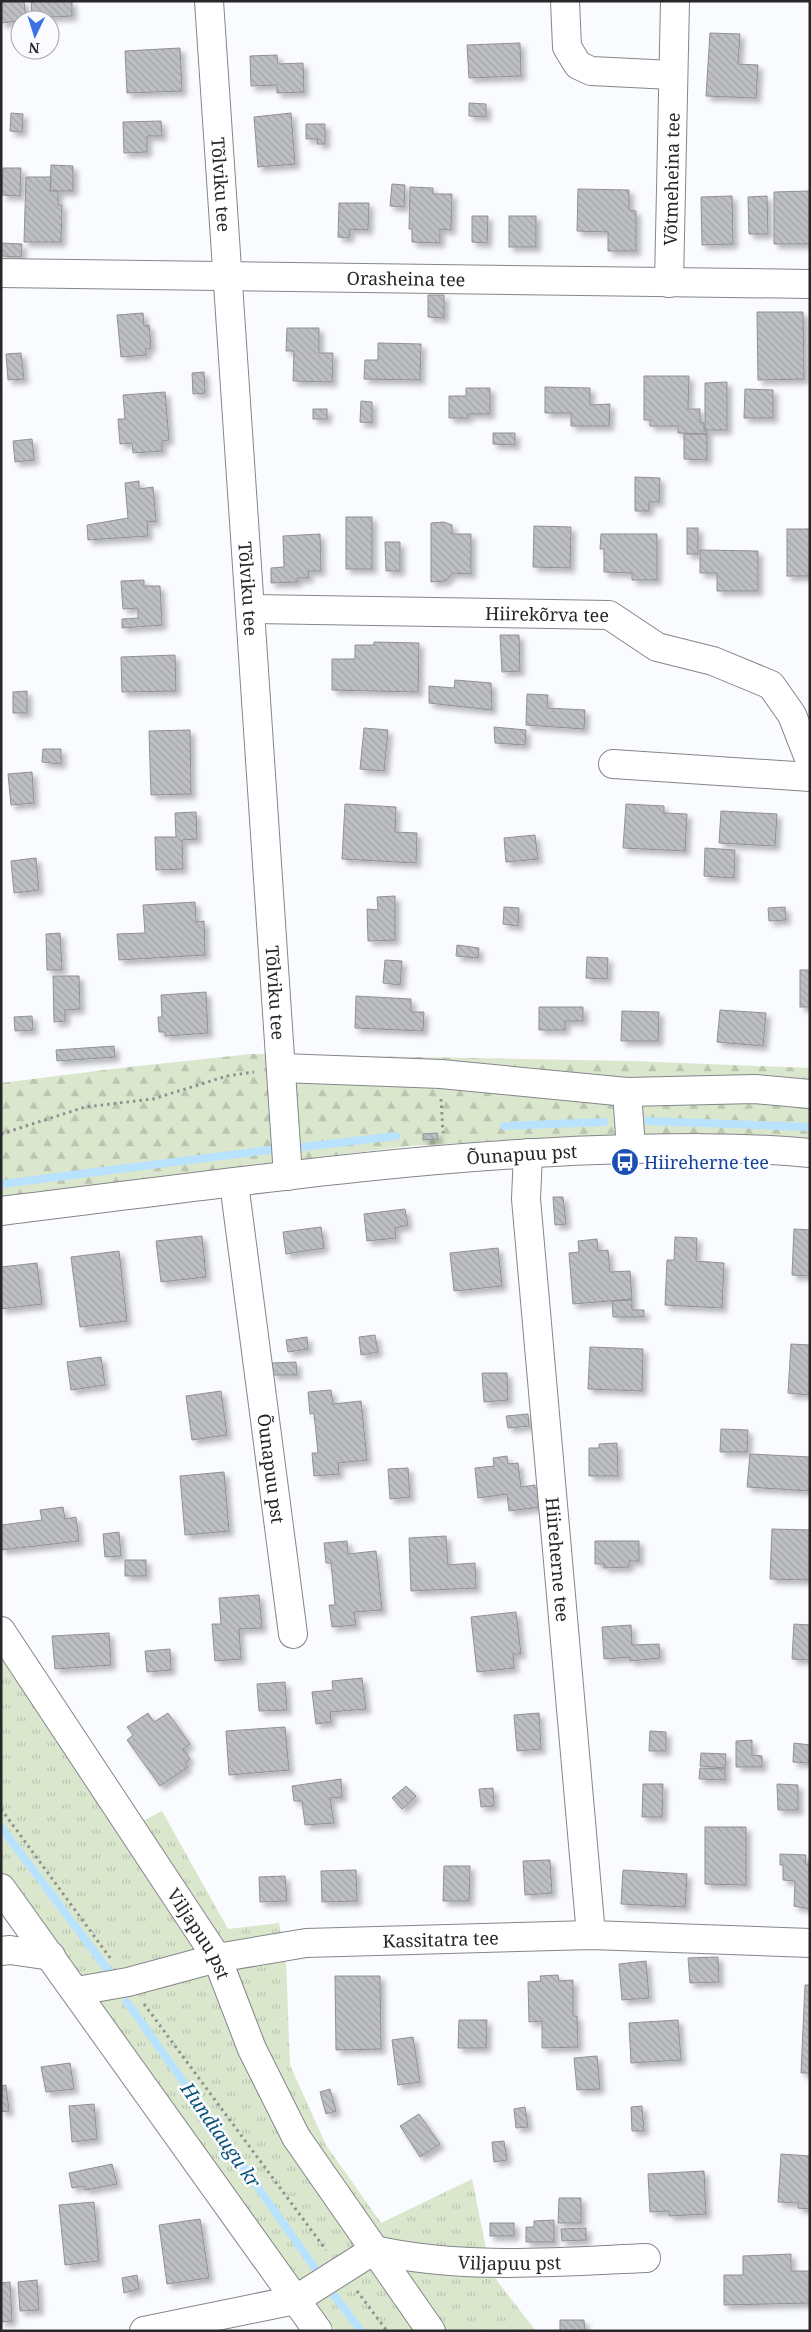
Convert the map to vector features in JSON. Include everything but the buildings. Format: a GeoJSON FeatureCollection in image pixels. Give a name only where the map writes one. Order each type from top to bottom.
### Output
{"type":"FeatureCollection","features":[{"type":"Feature","properties":{"kind":"street","name":"Tõlviku tee"},"geometry":{"type":"LineString","coordinates":[[209,1],[288,1176]]}},
{"type":"Feature","properties":{"kind":"street"},"geometry":{"type":"LineString","coordinates":[[565,1],[567,47],[578,65],[591,71],[672,75]]}},
{"type":"Feature","properties":{"kind":"street","name":"Võtmeheina tee"},"geometry":{"type":"LineString","coordinates":[[669,283],[675,1]]}},
{"type":"Feature","properties":{"kind":"street","name":"Orasheina tee"},"geometry":{"type":"LineString","coordinates":[[1,273],[810,284]]}},
{"type":"Feature","properties":{"kind":"street","name":"Hiirekõrva tee"},"geometry":{"type":"LineString","coordinates":[[251,609],[610,615],[657,647],[713,661],[771,685],[792,715],[810,761]]}},
{"type":"Feature","properties":{"kind":"street"},"geometry":{"type":"LineString","coordinates":[[613,764],[810,778]]}},
{"type":"Feature","properties":{"kind":"street"},"geometry":{"type":"LineString","coordinates":[[282,1068],[441,1074],[627,1092],[755,1090],[810,1094]]}},
{"type":"Feature","properties":{"kind":"street"},"geometry":{"type":"LineString","coordinates":[[627,1092],[631,1149]]}},
{"type":"Feature","properties":{"kind":"street","name":"Õunapuu pst"},"geometry":{"type":"LineString","coordinates":[[1,1211],[444,1158],[631,1149],[781,1150],[810,1153]]}},
{"type":"Feature","properties":{"kind":"street","name":"Hiireherne tee"},"geometry":{"type":"LineString","coordinates":[[528,1153],[526,1199],[591,1935]]}},
{"type":"Feature","properties":{"kind":"street","name":"Õunapuu pst"},"geometry":{"type":"LineString","coordinates":[[234,1182],[293,1634]]}},
{"type":"Feature","properties":{"kind":"street","name":"Viljapuu pst"},"geometry":{"type":"LineString","coordinates":[[1,1631],[217,1958],[252,2049],[296,2137],[431,2331]]}},
{"type":"Feature","properties":{"kind":"street"},"geometry":{"type":"LineString","coordinates":[[2,1896],[77,1991],[318,2331]]}},
{"type":"Feature","properties":{"kind":"street","name":"Kassitatra tee"},"geometry":{"type":"LineString","coordinates":[[77,1991],[128,1982],[217,1958],[306,1944],[591,1935],[810,1943]]}},
{"type":"Feature","properties":{"kind":"street"},"geometry":{"type":"LineString","coordinates":[[1,1951],[10,1950],[51,1956]]}},
{"type":"Feature","properties":{"kind":"street"},"geometry":{"type":"LineString","coordinates":[[144,2331],[295,2300],[374,2250]]}},
{"type":"Feature","properties":{"kind":"street","name":"Viljapuu pst"},"geometry":{"type":"LineString","coordinates":[[374,2250],[407,2257],[505,2264],[646,2258]]}},
{"type":"Feature","properties":{"kind":"path"},"geometry":{"type":"LineString","coordinates":[[1,1134],[85,1107],[153,1099],[227,1076],[282,1068]]}},
{"type":"Feature","properties":{"kind":"path"},"geometry":{"type":"LineString","coordinates":[[441,1074],[443,1139]]}},
{"type":"Feature","properties":{"kind":"path"},"geometry":{"type":"LineString","coordinates":[[1,1809],[386,2331]]}},
{"type":"Feature","properties":{"kind":"green space"},"geometry":{"type":"Polygon","coordinates":[[[251,1054],[632,1061],[810,1068],[810,1141],[743,1136],[515,1140],[409,1146],[1,1197],[1,1083],[251,1054]]]}},
{"type":"Feature","properties":{"kind":"green space"},"geometry":{"type":"Polygon","coordinates":[[[1,1643],[129,1828],[162,1811],[228,1929],[279,1923],[286,1960],[290,2065],[326,2145],[381,2223],[472,2179],[491,2273],[536,2331],[336,2331],[1,1874],[1,1643]]]}},
{"type":"Feature","properties":{"kind":"waterway"},"geometry":{"type":"LineString","coordinates":[[648,1121],[810,1127]]}},
{"type":"Feature","properties":{"kind":"waterway"},"geometry":{"type":"LineString","coordinates":[[504,1126],[604,1122]]}},
{"type":"Feature","properties":{"kind":"waterway"},"geometry":{"type":"LineString","coordinates":[[303,1147],[396,1136]]}},
{"type":"Feature","properties":{"kind":"waterway"},"geometry":{"type":"LineString","coordinates":[[1,1184],[270,1150]]}},
{"type":"Feature","properties":{"kind":"waterway","name":"Hundiaugu kr"},"geometry":{"type":"LineString","coordinates":[[1,1827],[108,1970]]}},
{"type":"Feature","properties":{"kind":"waterway","name":"Hundiaugu kr"},"geometry":{"type":"LineString","coordinates":[[127,2002],[315,2268]]}},
{"type":"Feature","properties":{"kind":"waterway","name":"Hundiaugu kr"},"geometry":{"type":"LineString","coordinates":[[334,2295],[361,2331]]}},
{"type":"Feature","properties":{"kind":"place","name":"Hiireherne tee"},"geometry":{"type":"Point","coordinates":[625,1162]}}]}
